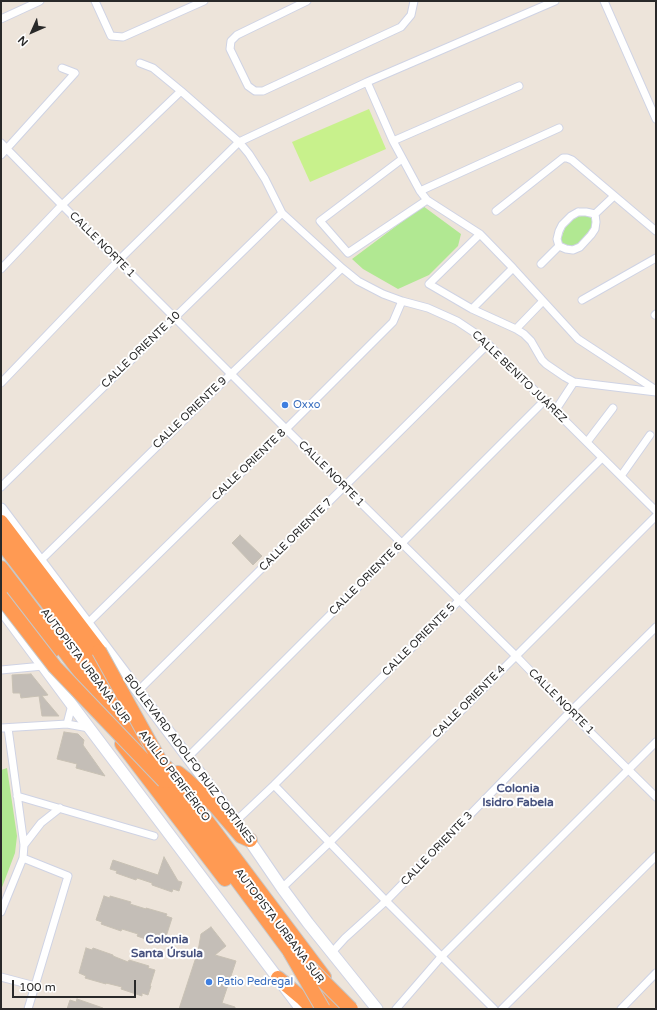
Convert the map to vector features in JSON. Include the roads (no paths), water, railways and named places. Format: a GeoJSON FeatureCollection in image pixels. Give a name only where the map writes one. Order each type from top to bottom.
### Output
{"type":"FeatureCollection","features":[{"type":"Feature","properties":{"kind":"highway"},"geometry":{"type":"LineString","coordinates":[[1,522],[99,651],[168,781]]}},
{"type":"Feature","properties":{"kind":"highway","name":"ANILLO PERIFÉRICO"},"geometry":{"type":"LineString","coordinates":[[1,542],[46,601],[161,760],[350,1009]]}},
{"type":"Feature","properties":{"kind":"highway","name":"AUTOPISTA URBANA SUR"},"geometry":{"type":"LineString","coordinates":[[1,554],[333,1009]]}},
{"type":"Feature","properties":{"kind":"highway","name":"AUTOPISTA URBANA SUR"},"geometry":{"type":"LineString","coordinates":[[1,568],[168,781],[341,1009]]}},
{"type":"Feature","properties":{"kind":"highway","name":"ANILLO PERIFÉRICO"},"geometry":{"type":"LineString","coordinates":[[1,585],[323,1009]]}},
{"type":"Feature","properties":{"kind":"highway"},"geometry":{"type":"LineString","coordinates":[[1,598],[55,667],[168,781]]}},
{"type":"Feature","properties":{"kind":"highway"},"geometry":{"type":"LineString","coordinates":[[1,598],[39,634]]}},
{"type":"Feature","properties":{"kind":"highway"},"geometry":{"type":"LineString","coordinates":[[161,760],[187,780],[216,807],[241,836],[250,840]]}},
{"type":"Feature","properties":{"kind":"highway"},"geometry":{"type":"LineString","coordinates":[[290,952],[323,1009]]}},
{"type":"Feature","properties":{"kind":"highway"},"geometry":{"type":"LineString","coordinates":[[309,966],[350,1009]]}},
{"type":"Feature","properties":{"kind":"highway"},"geometry":{"type":"LineString","coordinates":[[278,978],[304,999],[313,1009]]}},
{"type":"Feature","properties":{"kind":"main road","name":"BOULEVARD ADOLFO RUIZ CORTINES"},"geometry":{"type":"LineString","coordinates":[[1,509],[236,821],[308,923],[377,1009]]}},
{"type":"Feature","properties":{"kind":"main road"},"geometry":{"type":"LineString","coordinates":[[1,609],[301,1009]]}},
{"type":"Feature","properties":{"kind":"street"},"geometry":{"type":"LineString","coordinates":[[1,19],[40,1]]}},
{"type":"Feature","properties":{"kind":"street"},"geometry":{"type":"LineString","coordinates":[[95,1],[111,36],[123,37],[204,1]]}},
{"type":"Feature","properties":{"kind":"street"},"geometry":{"type":"LineString","coordinates":[[307,1],[237,35],[230,41],[230,48],[248,86],[255,91],[263,91],[400,27],[411,15],[414,1]]}},
{"type":"Feature","properties":{"kind":"street"},"geometry":{"type":"LineString","coordinates":[[1,384],[118,261],[239,142],[367,82],[555,1]]}},
{"type":"Feature","properties":{"kind":"street"},"geometry":{"type":"LineString","coordinates":[[604,1],[656,119]]}},
{"type":"Feature","properties":{"kind":"street","name":"CALLE BENITO JUÁREZ"},"geometry":{"type":"LineString","coordinates":[[140,63],[153,68],[239,142],[249,154],[265,179],[282,213],[342,268],[358,281],[383,294],[428,308],[457,321],[475,333],[488,344],[656,512]]}},
{"type":"Feature","properties":{"kind":"street"},"geometry":{"type":"LineString","coordinates":[[1,155],[75,74],[62,68]]}},
{"type":"Feature","properties":{"kind":"street"},"geometry":{"type":"LineString","coordinates":[[367,82],[393,141],[420,191],[427,200],[480,234],[578,339],[656,391]]}},
{"type":"Feature","properties":{"kind":"street"},"geometry":{"type":"LineString","coordinates":[[393,141],[519,86]]}},
{"type":"Feature","properties":{"kind":"street"},"geometry":{"type":"LineString","coordinates":[[1,269],[62,205],[181,91]]}},
{"type":"Feature","properties":{"kind":"street"},"geometry":{"type":"LineString","coordinates":[[420,191],[559,128]]}},
{"type":"Feature","properties":{"kind":"street","name":"CALLE NORTE 1"},"geometry":{"type":"LineString","coordinates":[[1,143],[174,318],[516,656],[656,797]]}},
{"type":"Feature","properties":{"kind":"street"},"geometry":{"type":"LineString","coordinates":[[402,158],[320,221],[348,253],[427,200]]}},
{"type":"Feature","properties":{"kind":"street"},"geometry":{"type":"LineString","coordinates":[[496,211],[563,158],[567,158],[572,160],[656,231]]}},
{"type":"Feature","properties":{"kind":"street"},"geometry":{"type":"LineString","coordinates":[[596,214],[578,212],[572,216],[558,231],[557,239],[560,246],[573,250],[580,247],[595,229],[596,214],[614,196]]}},
{"type":"Feature","properties":{"kind":"street","name":"CALLE ORIENTE 10"},"geometry":{"type":"LineString","coordinates":[[1,487],[282,213]]}},
{"type":"Feature","properties":{"kind":"street"},"geometry":{"type":"LineString","coordinates":[[480,234],[429,284],[472,309],[524,334],[531,341],[546,364],[574,382],[656,391]]}},
{"type":"Feature","properties":{"kind":"street"},"geometry":{"type":"LineString","coordinates":[[541,264],[560,246]]}},
{"type":"Feature","properties":{"kind":"street"},"geometry":{"type":"LineString","coordinates":[[582,300],[656,258]]}},
{"type":"Feature","properties":{"kind":"street","name":"CALLE ORIENTE 9"},"geometry":{"type":"LineString","coordinates":[[40,561],[231,374],[342,268]]}},
{"type":"Feature","properties":{"kind":"street"},"geometry":{"type":"LineString","coordinates":[[472,309],[513,268]]}},
{"type":"Feature","properties":{"kind":"street","name":"CALLE ORIENTE 8"},"geometry":{"type":"LineString","coordinates":[[88,624],[393,322],[402,301]]}},
{"type":"Feature","properties":{"kind":"street"},"geometry":{"type":"LineString","coordinates":[[516,329],[543,301]]}},
{"type":"Feature","properties":{"kind":"street","name":"CALLE ORIENTE 7"},"geometry":{"type":"LineString","coordinates":[[138,691],[488,344]]}},
{"type":"Feature","properties":{"kind":"street"},"geometry":{"type":"LineString","coordinates":[[555,411],[574,382]]}},
{"type":"Feature","properties":{"kind":"street","name":"CALLE ORIENTE 6"},"geometry":{"type":"LineString","coordinates":[[188,757],[544,400]]}},
{"type":"Feature","properties":{"kind":"street"},"geometry":{"type":"LineString","coordinates":[[587,442],[613,408]]}},
{"type":"Feature","properties":{"kind":"street"},"geometry":{"type":"LineString","coordinates":[[621,476],[650,435]]}},
{"type":"Feature","properties":{"kind":"street","name":"CALLE ORIENTE 5"},"geometry":{"type":"LineString","coordinates":[[236,821],[602,458]]}},
{"type":"Feature","properties":{"kind":"street","name":"CALLE ORIENTE 4"},"geometry":{"type":"LineString","coordinates":[[282,888],[330,842],[656,516]]}},
{"type":"Feature","properties":{"kind":"street","name":"CALLE ORIENTE 3"},"geometry":{"type":"LineString","coordinates":[[335,950],[345,938],[386,901],[570,712],[656,627]]}},
{"type":"Feature","properties":{"kind":"street"},"geometry":{"type":"LineString","coordinates":[[1,670],[44,666]]}},
{"type":"Feature","properties":{"kind":"street"},"geometry":{"type":"LineString","coordinates":[[68,724],[72,705]]}},
{"type":"Feature","properties":{"kind":"street"},"geometry":{"type":"LineString","coordinates":[[1,912],[23,858],[24,846],[18,796],[4,728],[68,724],[89,728]]}},
{"type":"Feature","properties":{"kind":"street"},"geometry":{"type":"LineString","coordinates":[[396,1009],[441,957],[656,742]]}},
{"type":"Feature","properties":{"kind":"street"},"geometry":{"type":"LineString","coordinates":[[274,785],[386,901],[494,1009]]}},
{"type":"Feature","properties":{"kind":"street"},"geometry":{"type":"LineString","coordinates":[[18,796],[154,836]]}},
{"type":"Feature","properties":{"kind":"street"},"geometry":{"type":"LineString","coordinates":[[24,846],[41,823],[60,808]]}},
{"type":"Feature","properties":{"kind":"street"},"geometry":{"type":"LineString","coordinates":[[502,1009],[656,856]]}},
{"type":"Feature","properties":{"kind":"street"},"geometry":{"type":"LineString","coordinates":[[23,858],[68,876],[28,1009]]}},
{"type":"Feature","properties":{"kind":"street"},"geometry":{"type":"LineString","coordinates":[[621,1009],[656,973]]}},
{"type":"Feature","properties":{"kind":"street"},"geometry":{"type":"LineString","coordinates":[[1,977],[35,986]]}},
{"type":"Feature","properties":{"kind":"place","name":"Oxxo"},"geometry":{"type":"Point","coordinates":[285,405]}},
{"type":"Feature","properties":{"kind":"place","name":"Patio Pedregal"},"geometry":{"type":"Point","coordinates":[209,982]}},
{"type":"Feature","properties":{"kind":"district","name":"Colonia Isidro Fabela"},"geometry":{"type":"Point","coordinates":[518,796]}},
{"type":"Feature","properties":{"kind":"district","name":"Colonia Santa Úrsula"},"geometry":{"type":"Point","coordinates":[167,947]}}]}
